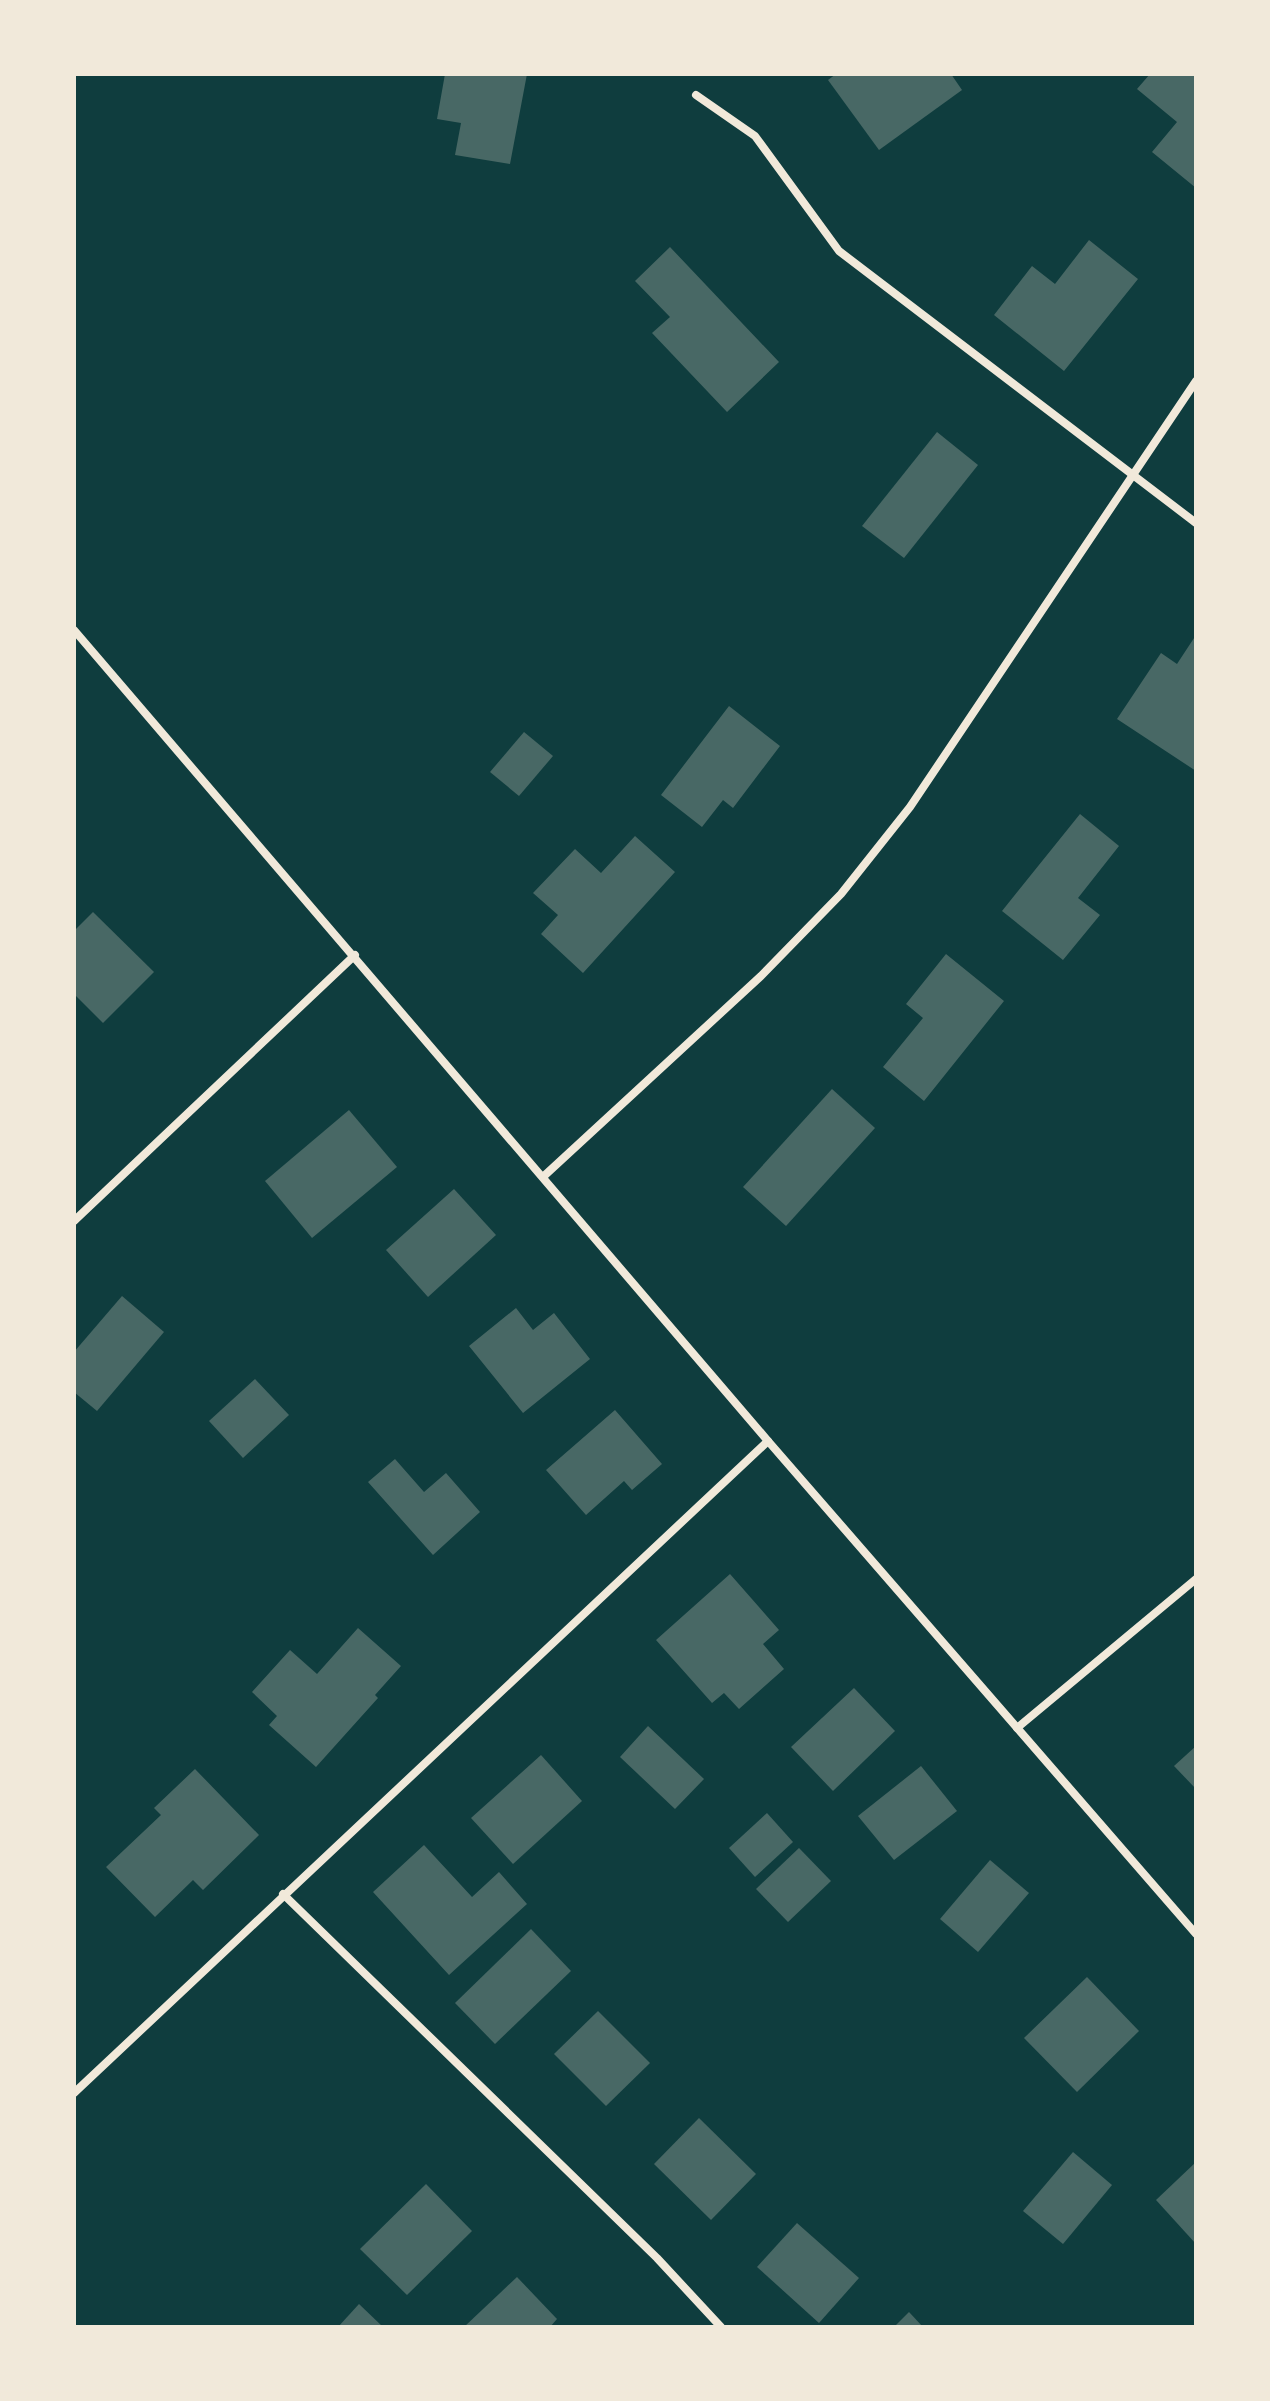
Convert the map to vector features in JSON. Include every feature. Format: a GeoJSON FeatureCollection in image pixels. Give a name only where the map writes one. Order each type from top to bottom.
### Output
{"type":"FeatureCollection","features":[{"type":"Feature","properties":{"kind":"street"},"geometry":{"type":"LineString","coordinates":[[696,95],[755,136],[839,251],[1196,523]]}},
{"type":"Feature","properties":{"kind":"street"},"geometry":{"type":"LineString","coordinates":[[544,1176],[761,976],[841,894],[910,807],[1196,381]]}},
{"type":"Feature","properties":{"kind":"street"},"geometry":{"type":"LineString","coordinates":[[74,630],[768,1441],[1196,1934]]}},
{"type":"Feature","properties":{"kind":"street"},"geometry":{"type":"LineString","coordinates":[[74,1221],[355,955]]}},
{"type":"Feature","properties":{"kind":"street"},"geometry":{"type":"LineString","coordinates":[[74,2093],[768,1441]]}},
{"type":"Feature","properties":{"kind":"street"},"geometry":{"type":"LineString","coordinates":[[1017,1728],[1196,1579]]}},
{"type":"Feature","properties":{"kind":"street"},"geometry":{"type":"LineString","coordinates":[[283,1894],[657,2258],[721,2327]]}},
{"type":"Feature","properties":{"kind":"building"},"geometry":{"type":"Polygon","coordinates":[[[445,74],[527,74],[510,164],[455,155],[461,123],[437,119],[445,74]]]}},
{"type":"Feature","properties":{"kind":"building"},"geometry":{"type":"Polygon","coordinates":[[[836,74],[951,74],[962,90],[879,150],[828,80],[836,74]]]}},
{"type":"Feature","properties":{"kind":"building"},"geometry":{"type":"Polygon","coordinates":[[[1150,74],[1196,74],[1196,188],[1152,152],[1177,122],[1137,89],[1150,74]]]}},
{"type":"Feature","properties":{"kind":"building"},"geometry":{"type":"Polygon","coordinates":[[[1089,240],[1138,279],[1064,371],[994,315],[1032,266],[1055,284],[1089,240]]]}},
{"type":"Feature","properties":{"kind":"building"},"geometry":{"type":"Polygon","coordinates":[[[670,247],[779,362],[727,412],[652,333],[670,317],[635,281],[670,247]]]}},
{"type":"Feature","properties":{"kind":"building"},"geometry":{"type":"Polygon","coordinates":[[[937,432],[978,465],[904,558],[862,526],[937,432]]]}},
{"type":"Feature","properties":{"kind":"building"},"geometry":{"type":"Polygon","coordinates":[[[1196,635],[1196,771],[1117,719],[1161,653],[1177,664],[1196,635]]]}},
{"type":"Feature","properties":{"kind":"building"},"geometry":{"type":"Polygon","coordinates":[[[729,706],[780,746],[733,808],[723,800],[702,827],[661,795],[729,706]]]}},
{"type":"Feature","properties":{"kind":"building"},"geometry":{"type":"Polygon","coordinates":[[[524,732],[553,756],[519,796],[490,772],[524,732]]]}},
{"type":"Feature","properties":{"kind":"building"},"geometry":{"type":"Polygon","coordinates":[[[1080,814],[1119,846],[1078,898],[1100,915],[1063,960],[1002,911],[1080,814]]]}},
{"type":"Feature","properties":{"kind":"building"},"geometry":{"type":"Polygon","coordinates":[[[635,836],[675,872],[583,973],[541,934],[558,915],[533,893],[575,849],[601,873],[635,836]]]}},
{"type":"Feature","properties":{"kind":"building"},"geometry":{"type":"Polygon","coordinates":[[[93,912],[154,972],[103,1023],[74,994],[74,931],[93,912]]]}},
{"type":"Feature","properties":{"kind":"building"},"geometry":{"type":"Polygon","coordinates":[[[946,954],[1004,1001],[924,1101],[883,1067],[923,1018],[906,1004],[946,954]]]}},
{"type":"Feature","properties":{"kind":"building"},"geometry":{"type":"Polygon","coordinates":[[[832,1089],[875,1128],[786,1226],[743,1187],[832,1089]]]}},
{"type":"Feature","properties":{"kind":"building"},"geometry":{"type":"Polygon","coordinates":[[[349,1110],[397,1167],[312,1238],[265,1181],[349,1110]]]}},
{"type":"Feature","properties":{"kind":"building"},"geometry":{"type":"Polygon","coordinates":[[[454,1189],[496,1235],[428,1297],[386,1250],[454,1189]]]}},
{"type":"Feature","properties":{"kind":"building"},"geometry":{"type":"Polygon","coordinates":[[[122,1296],[164,1332],[97,1411],[74,1392],[74,1352],[122,1296]]]}},
{"type":"Feature","properties":{"kind":"building"},"geometry":{"type":"Polygon","coordinates":[[[516,1308],[533,1330],[554,1313],[590,1359],[523,1413],[469,1346],[516,1308]]]}},
{"type":"Feature","properties":{"kind":"building"},"geometry":{"type":"Polygon","coordinates":[[[255,1379],[289,1415],[243,1458],[209,1421],[255,1379]]]}},
{"type":"Feature","properties":{"kind":"building"},"geometry":{"type":"Polygon","coordinates":[[[615,1410],[662,1464],[632,1490],[624,1481],[586,1515],[546,1470],[615,1410]]]}},
{"type":"Feature","properties":{"kind":"building"},"geometry":{"type":"Polygon","coordinates":[[[395,1459],[424,1492],[446,1473],[480,1512],[433,1555],[368,1482],[395,1459]]]}},
{"type":"Feature","properties":{"kind":"building"},"geometry":{"type":"Polygon","coordinates":[[[730,1574],[779,1630],[763,1644],[784,1669],[739,1709],[724,1693],[712,1703],[656,1640],[730,1574]]]}},
{"type":"Feature","properties":{"kind":"building"},"geometry":{"type":"Polygon","coordinates":[[[358,1628],[401,1666],[375,1695],[378,1698],[316,1767],[269,1725],[277,1716],[252,1692],[290,1650],[317,1674],[358,1628]]]}},
{"type":"Feature","properties":{"kind":"building"},"geometry":{"type":"Polygon","coordinates":[[[854,1688],[895,1731],[833,1791],[791,1747],[854,1688]]]}},
{"type":"Feature","properties":{"kind":"building"},"geometry":{"type":"Polygon","coordinates":[[[648,1726],[704,1779],[675,1809],[620,1757],[648,1726]]]}},
{"type":"Feature","properties":{"kind":"building"},"geometry":{"type":"Polygon","coordinates":[[[1196,1746],[1196,1789],[1174,1766],[1196,1746]]]}},
{"type":"Feature","properties":{"kind":"building"},"geometry":{"type":"Polygon","coordinates":[[[541,1755],[582,1801],[513,1864],[471,1818],[541,1755]]]}},
{"type":"Feature","properties":{"kind":"building"},"geometry":{"type":"Polygon","coordinates":[[[921,1766],[957,1811],[894,1860],[858,1816],[921,1766]]]}},
{"type":"Feature","properties":{"kind":"building"},"geometry":{"type":"Polygon","coordinates":[[[195,1769],[259,1835],[203,1890],[193,1880],[155,1917],[106,1867],[161,1815],[154,1808],[195,1769]]]}},
{"type":"Feature","properties":{"kind":"building"},"geometry":{"type":"Polygon","coordinates":[[[767,1813],[793,1842],[755,1877],[729,1848],[767,1813]]]}},
{"type":"Feature","properties":{"kind":"building"},"geometry":{"type":"Polygon","coordinates":[[[424,1845],[472,1897],[499,1872],[527,1904],[449,1975],[373,1892],[424,1845]]]}},
{"type":"Feature","properties":{"kind":"building"},"geometry":{"type":"Polygon","coordinates":[[[799,1848],[831,1881],[788,1922],[756,1889],[799,1848]]]}},
{"type":"Feature","properties":{"kind":"building"},"geometry":{"type":"Polygon","coordinates":[[[990,1860],[1029,1893],[978,1952],[940,1919],[990,1860]]]}},
{"type":"Feature","properties":{"kind":"building"},"geometry":{"type":"Polygon","coordinates":[[[531,1929],[571,1971],[495,2044],[455,2003],[531,1929]]]}},
{"type":"Feature","properties":{"kind":"building"},"geometry":{"type":"Polygon","coordinates":[[[1087,1977],[1139,2031],[1077,2092],[1024,2038],[1087,1977]]]}},
{"type":"Feature","properties":{"kind":"building"},"geometry":{"type":"Polygon","coordinates":[[[598,2011],[650,2063],[606,2106],[554,2054],[598,2011]]]}},
{"type":"Feature","properties":{"kind":"building"},"geometry":{"type":"Polygon","coordinates":[[[699,2118],[756,2174],[711,2220],[654,2164],[699,2118]]]}},
{"type":"Feature","properties":{"kind":"building"},"geometry":{"type":"Polygon","coordinates":[[[1073,2152],[1112,2185],[1063,2244],[1023,2211],[1073,2152]]]}},
{"type":"Feature","properties":{"kind":"building"},"geometry":{"type":"Polygon","coordinates":[[[1196,2162],[1196,2244],[1156,2200],[1196,2162]]]}},
{"type":"Feature","properties":{"kind":"building"},"geometry":{"type":"Polygon","coordinates":[[[426,2184],[472,2231],[407,2295],[360,2249],[426,2184]]]}},
{"type":"Feature","properties":{"kind":"building"},"geometry":{"type":"Polygon","coordinates":[[[797,2223],[859,2278],[819,2323],[757,2267],[797,2223]]]}},
{"type":"Feature","properties":{"kind":"building"},"geometry":{"type":"Polygon","coordinates":[[[517,2277],[557,2319],[550,2327],[464,2327],[517,2277]]]}},
{"type":"Feature","properties":{"kind":"building"},"geometry":{"type":"Polygon","coordinates":[[[359,2304],[383,2327],[338,2327],[359,2304]]]}},
{"type":"Feature","properties":{"kind":"building"},"geometry":{"type":"Polygon","coordinates":[[[909,2312],[923,2327],[894,2327],[909,2312]]]}}]}
